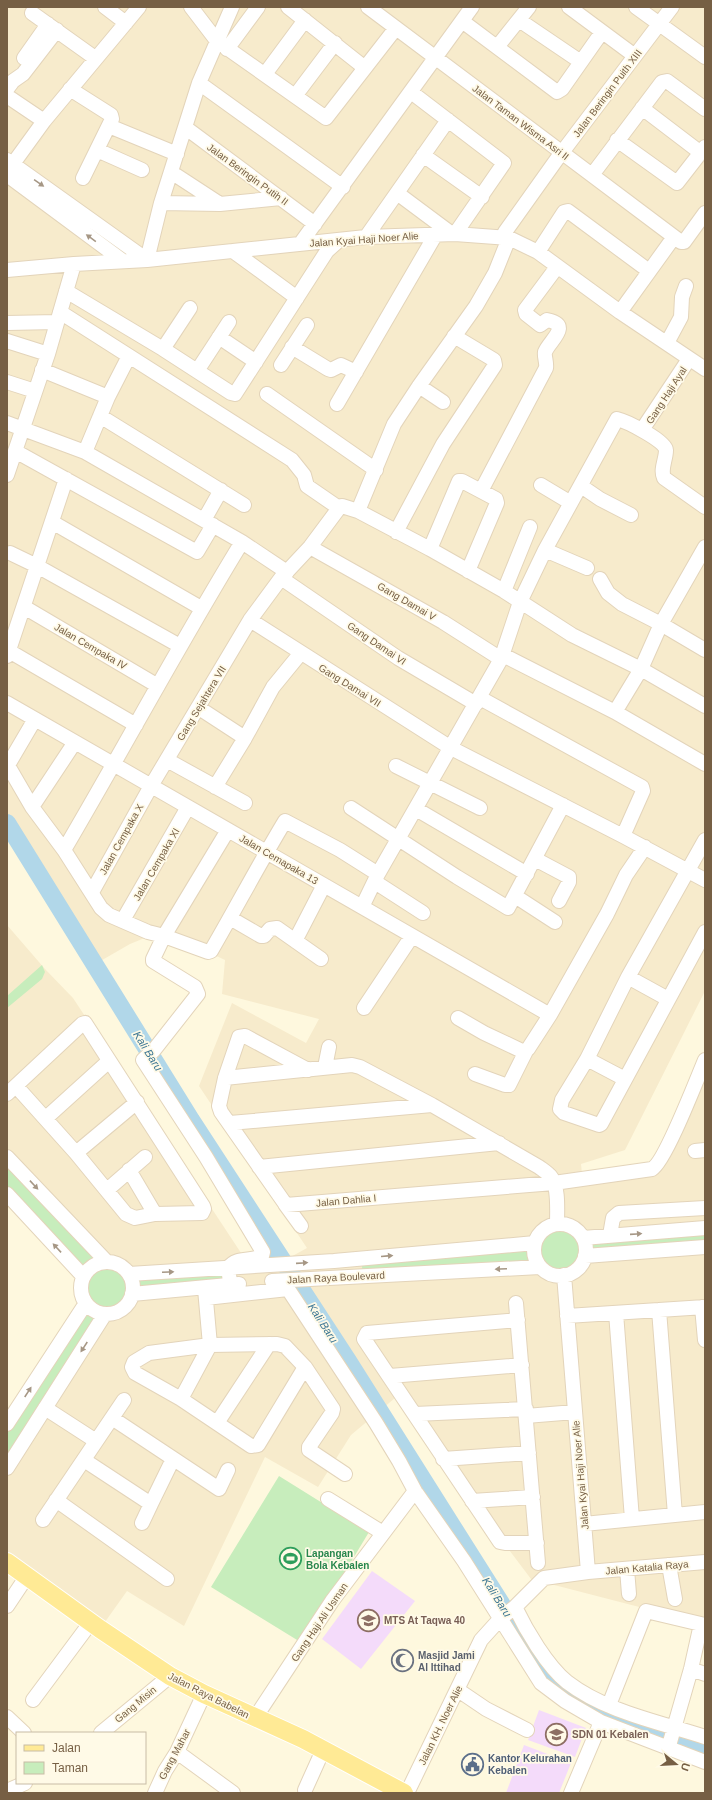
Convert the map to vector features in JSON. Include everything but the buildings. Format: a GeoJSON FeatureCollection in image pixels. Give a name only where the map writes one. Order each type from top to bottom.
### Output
{"type":"FeatureCollection","features":[{"type":"Feature","properties":{"kind":"main road","name":"Jalan Raya Babelan"},"geometry":{"type":"LineString","coordinates":[[7,1562],[170,1676],[204,1694],[323,1750],[404,1793]]}},
{"type":"Feature","properties":{"kind":"street"},"geometry":{"type":"LineString","coordinates":[[104,7],[126,23]]}},
{"type":"Feature","properties":{"kind":"street"},"geometry":{"type":"LineString","coordinates":[[8,168],[95,58],[139,7]]}},
{"type":"Feature","properties":{"kind":"street"},"geometry":{"type":"LineString","coordinates":[[191,7],[222,45],[326,118],[396,28]]}},
{"type":"Feature","properties":{"kind":"street"},"geometry":{"type":"LineString","coordinates":[[222,45],[232,7]]}},
{"type":"Feature","properties":{"kind":"street"},"geometry":{"type":"LineString","coordinates":[[8,168],[147,260],[161,203],[199,83],[222,45],[258,7]]}},
{"type":"Feature","properties":{"kind":"street"},"geometry":{"type":"LineString","coordinates":[[288,7],[365,68]]}},
{"type":"Feature","properties":{"kind":"street","name":"Jalan Taman Wisma Asri II"},"geometry":{"type":"LineString","coordinates":[[368,7],[674,237]]}},
{"type":"Feature","properties":{"kind":"street"},"geometry":{"type":"LineString","coordinates":[[300,244],[312,222],[342,187],[472,7]]}},
{"type":"Feature","properties":{"kind":"street"},"geometry":{"type":"LineString","coordinates":[[497,48],[529,7]]}},
{"type":"Feature","properties":{"kind":"street"},"geometry":{"type":"LineString","coordinates":[[569,7],[635,56]]}},
{"type":"Feature","properties":{"kind":"street"},"geometry":{"type":"LineString","coordinates":[[636,7],[705,57]]}},
{"type":"Feature","properties":{"kind":"street","name":"Jalan Beringin Puith XIII"},"geometry":{"type":"LineString","coordinates":[[509,238],[505,232],[562,152],[672,7]]}},
{"type":"Feature","properties":{"kind":"street"},"geometry":{"type":"LineString","coordinates":[[32,13],[95,58]]}},
{"type":"Feature","properties":{"kind":"street"},"geometry":{"type":"LineString","coordinates":[[264,74],[305,20]]}},
{"type":"Feature","properties":{"kind":"street"},"geometry":{"type":"LineString","coordinates":[[519,20],[580,62]]}},
{"type":"Feature","properties":{"kind":"street"},"geometry":{"type":"LineString","coordinates":[[462,21],[557,92],[562,89],[602,32]]}},
{"type":"Feature","properties":{"kind":"street"},"geometry":{"type":"LineString","coordinates":[[10,85],[23,74],[53,27]]}},
{"type":"Feature","properties":{"kind":"street"},"geometry":{"type":"LineString","coordinates":[[295,96],[335,43]]}},
{"type":"Feature","properties":{"kind":"street"},"geometry":{"type":"LineString","coordinates":[[592,175],[662,82],[666,80],[705,109]]}},
{"type":"Feature","properties":{"kind":"street"},"geometry":{"type":"LineString","coordinates":[[199,83],[342,187]]}},
{"type":"Feature","properties":{"kind":"street"},"geometry":{"type":"LineString","coordinates":[[70,89],[112,115],[110,126],[83,178]]}},
{"type":"Feature","properties":{"kind":"street"},"geometry":{"type":"LineString","coordinates":[[397,193],[454,234],[482,197],[504,163],[411,92]]}},
{"type":"Feature","properties":{"kind":"street"},"geometry":{"type":"LineString","coordinates":[[7,96],[44,121]]}},
{"type":"Feature","properties":{"kind":"street"},"geometry":{"type":"LineString","coordinates":[[617,140],[675,183],[678,183],[703,150],[642,108]]}},
{"type":"Feature","properties":{"kind":"street"},"geometry":{"type":"LineString","coordinates":[[366,237],[448,120]]}},
{"type":"Feature","properties":{"kind":"street"},"geometry":{"type":"LineString","coordinates":[[110,126],[177,154]]}},
{"type":"Feature","properties":{"kind":"street","name":"Jalan Beringin Putih II"},"geometry":{"type":"LineString","coordinates":[[186,128],[312,222]]}},
{"type":"Feature","properties":{"kind":"street"},"geometry":{"type":"LineString","coordinates":[[97,150],[142,170]]}},
{"type":"Feature","properties":{"kind":"street"},"geometry":{"type":"LineString","coordinates":[[423,155],[482,197]]}},
{"type":"Feature","properties":{"kind":"street"},"geometry":{"type":"LineString","coordinates":[[8,168],[123,261]]}},
{"type":"Feature","properties":{"kind":"street"},"geometry":{"type":"LineString","coordinates":[[171,172],[220,204]]}},
{"type":"Feature","properties":{"kind":"street"},"geometry":{"type":"LineString","coordinates":[[161,203],[220,204],[281,198]]}},
{"type":"Feature","properties":{"kind":"street"},"geometry":{"type":"LineString","coordinates":[[538,252],[564,212],[568,211],[649,271]]}},
{"type":"Feature","properties":{"kind":"street"},"geometry":{"type":"LineString","coordinates":[[620,312],[674,237],[684,242],[705,213]]}},
{"type":"Feature","properties":{"kind":"street"},"geometry":{"type":"LineString","coordinates":[[337,404],[436,234]]}},
{"type":"Feature","properties":{"kind":"street","name":"Jalan Kyai Haji Noer Alie"},"geometry":{"type":"LineString","coordinates":[[7,270],[74,264],[147,260],[366,237],[454,234],[509,238],[538,252],[620,312],[705,369]]}},
{"type":"Feature","properties":{"kind":"street"},"geometry":{"type":"LineString","coordinates":[[358,511],[394,424],[418,386],[474,309],[495,273],[509,238]]}},
{"type":"Feature","properties":{"kind":"street"},"geometry":{"type":"LineString","coordinates":[[66,291],[163,349],[231,393],[236,394],[327,251],[338,240]]}},
{"type":"Feature","properties":{"kind":"street"},"geometry":{"type":"LineString","coordinates":[[233,251],[298,298]]}},
{"type":"Feature","properties":{"kind":"street"},"geometry":{"type":"LineString","coordinates":[[74,264],[48,354],[10,463],[66,479],[197,552],[220,490]]}},
{"type":"Feature","properties":{"kind":"street"},"geometry":{"type":"LineString","coordinates":[[481,492],[546,368],[545,352],[558,333],[558,329],[554,322],[547,320],[540,325],[526,314],[524,310],[558,267]]}},
{"type":"Feature","properties":{"kind":"street"},"geometry":{"type":"LineString","coordinates":[[667,343],[681,317],[682,297],[686,286]]}},
{"type":"Feature","properties":{"kind":"street"},"geometry":{"type":"LineString","coordinates":[[163,349],[190,308]]}},
{"type":"Feature","properties":{"kind":"street"},"geometry":{"type":"LineString","coordinates":[[7,323],[59,317],[129,356],[292,460],[304,475],[306,486],[339,508],[345,506],[358,511],[430,549],[504,591],[572,635],[641,669],[705,706]]}},
{"type":"Feature","properties":{"kind":"street"},"geometry":{"type":"LineString","coordinates":[[197,371],[229,322]]}},
{"type":"Feature","properties":{"kind":"street"},"geometry":{"type":"LineString","coordinates":[[281,365],[307,324]]}},
{"type":"Feature","properties":{"kind":"street"},"geometry":{"type":"LineString","coordinates":[[396,532],[443,444],[495,365],[494,360],[454,336]]}},
{"type":"Feature","properties":{"kind":"street"},"geometry":{"type":"LineString","coordinates":[[219,338],[256,362]]}},
{"type":"Feature","properties":{"kind":"street"},"geometry":{"type":"LineString","coordinates":[[7,341],[48,354]]}},
{"type":"Feature","properties":{"kind":"street"},"geometry":{"type":"LineString","coordinates":[[292,347],[328,369],[331,370],[340,365],[356,372]]}},
{"type":"Feature","properties":{"kind":"street"},"geometry":{"type":"LineString","coordinates":[[85,452],[108,397],[129,356]]}},
{"type":"Feature","properties":{"kind":"street","name":"Gang Haji Ayal"},"geometry":{"type":"LineString","coordinates":[[642,430],[689,359]]}},
{"type":"Feature","properties":{"kind":"street"},"geometry":{"type":"LineString","coordinates":[[42,370],[108,397]]}},
{"type":"Feature","properties":{"kind":"street"},"geometry":{"type":"LineString","coordinates":[[7,382],[35,391]]}},
{"type":"Feature","properties":{"kind":"street"},"geometry":{"type":"LineString","coordinates":[[418,386],[443,402]]}},
{"type":"Feature","properties":{"kind":"street"},"geometry":{"type":"LineString","coordinates":[[267,394],[376,470]]}},
{"type":"Feature","properties":{"kind":"street"},"geometry":{"type":"LineString","coordinates":[[100,416],[244,505]]}},
{"type":"Feature","properties":{"kind":"street"},"geometry":{"type":"LineString","coordinates":[[362,907],[376,878],[431,784],[502,657],[520,602],[545,550],[617,419],[642,430],[665,447],[666,450],[662,472],[664,478],[705,507]]}},
{"type":"Feature","properties":{"kind":"street","name":"Gang Damai VI"},"geometry":{"type":"LineString","coordinates":[[7,423],[85,452],[242,542],[284,575],[398,658],[642,788],[643,791],[623,836]]}},
{"type":"Feature","properties":{"kind":"street"},"geometry":{"type":"LineString","coordinates":[[66,479],[8,653],[136,725]]}},
{"type":"Feature","properties":{"kind":"street"},"geometry":{"type":"LineString","coordinates":[[430,549],[460,481],[496,499],[497,503],[468,571]]}},
{"type":"Feature","properties":{"kind":"street"},"geometry":{"type":"LineString","coordinates":[[540,485],[571,503]]}},
{"type":"Feature","properties":{"kind":"street"},"geometry":{"type":"LineString","coordinates":[[581,486],[600,499],[631,515]]}},
{"type":"Feature","properties":{"kind":"street","name":"Gang Sejahtera VII"},"geometry":{"type":"LineString","coordinates":[[151,786],[199,708],[250,620],[284,575],[310,547],[339,508]]}},
{"type":"Feature","properties":{"kind":"street"},"geometry":{"type":"LineString","coordinates":[[52,522],[201,608]]}},
{"type":"Feature","properties":{"kind":"street"},"geometry":{"type":"LineString","coordinates":[[504,591],[530,527]]}},
{"type":"Feature","properties":{"kind":"street"},"geometry":{"type":"LineString","coordinates":[[64,850],[201,608],[242,542]]}},
{"type":"Feature","properties":{"kind":"street","name":"Gang Damai V"},"geometry":{"type":"LineString","coordinates":[[310,547],[502,657],[615,712],[705,764]]}},
{"type":"Feature","properties":{"kind":"street"},"geometry":{"type":"LineString","coordinates":[[615,712],[641,669],[661,624],[705,547]]}},
{"type":"Feature","properties":{"kind":"street"},"geometry":{"type":"LineString","coordinates":[[545,550],[587,568]]}},
{"type":"Feature","properties":{"kind":"street"},"geometry":{"type":"LineString","coordinates":[[10,553],[37,566],[180,646]]}},
{"type":"Feature","properties":{"kind":"street"},"geometry":{"type":"LineString","coordinates":[[600,579],[608,593],[622,604],[661,624],[705,650]]}},
{"type":"Feature","properties":{"kind":"street","name":"Jalan Cempaka IV"},"geometry":{"type":"LineString","coordinates":[[24,607],[158,686]]}},
{"type":"Feature","properties":{"kind":"street","name":"Gang Damai VII"},"geometry":{"type":"LineString","coordinates":[[250,620],[300,654],[451,748],[623,836],[705,880]]}},
{"type":"Feature","properties":{"kind":"street"},"geometry":{"type":"LineString","coordinates":[[215,787],[274,687],[300,654]]}},
{"type":"Feature","properties":{"kind":"street","name":"Jalan Cemapaka 13"},"geometry":{"type":"LineString","coordinates":[[7,703],[550,1015]]}},
{"type":"Feature","properties":{"kind":"street"},"geometry":{"type":"LineString","coordinates":[[199,708],[245,738]]}},
{"type":"Feature","properties":{"kind":"street"},"geometry":{"type":"LineString","coordinates":[[35,719],[7,765],[32,807],[64,850],[105,912],[148,932],[210,952],[285,821],[340,850],[424,912]]}},
{"type":"Feature","properties":{"kind":"street"},"geometry":{"type":"LineString","coordinates":[[32,807],[75,742]]}},
{"type":"Feature","properties":{"kind":"street"},"geometry":{"type":"LineString","coordinates":[[167,760],[245,803]]}},
{"type":"Feature","properties":{"kind":"street"},"geometry":{"type":"LineString","coordinates":[[396,766],[480,808]]}},
{"type":"Feature","properties":{"kind":"street","name":"Jalan Cempaka X"},"geometry":{"type":"LineString","coordinates":[[92,892],[151,786]]}},
{"type":"Feature","properties":{"kind":"street"},"geometry":{"type":"LineString","coordinates":[[351,808],[379,825],[398,840],[508,908],[563,805]]}},
{"type":"Feature","properties":{"kind":"street","name":"Jalan Cempaka XI"},"geometry":{"type":"LineString","coordinates":[[123,920],[188,807]]}},
{"type":"Feature","properties":{"kind":"street"},"geometry":{"type":"LineString","coordinates":[[416,809],[527,874]]}},
{"type":"Feature","properties":{"kind":"street"},"geometry":{"type":"LineString","coordinates":[[228,830],[154,955],[153,961],[195,987],[198,994],[143,1060],[206,1157],[263,1252],[262,1256],[257,1258],[236,1260],[228,1268],[231,1290],[288,1289],[376,1423],[415,1491],[464,1562],[541,1683],[565,1701],[601,1722],[669,1745],[705,1762]]}},
{"type":"Feature","properties":{"kind":"street"},"geometry":{"type":"LineString","coordinates":[[705,840],[628,977],[587,1059],[562,1100],[560,1109],[564,1113],[600,1125],[705,932]]}},
{"type":"Feature","properties":{"kind":"street"},"geometry":{"type":"LineString","coordinates":[[475,1074],[505,1085],[509,1085],[526,1051],[550,1015],[607,914],[626,875],[644,847]]}},
{"type":"Feature","properties":{"kind":"street"},"geometry":{"type":"LineString","coordinates":[[535,859],[569,877],[569,882],[559,901]]}},
{"type":"Feature","properties":{"kind":"street"},"geometry":{"type":"LineString","coordinates":[[295,941],[324,885]]}},
{"type":"Feature","properties":{"kind":"street"},"geometry":{"type":"LineString","coordinates":[[515,896],[555,922]]}},
{"type":"Feature","properties":{"kind":"street"},"geometry":{"type":"LineString","coordinates":[[230,918],[258,935],[264,936],[270,929],[277,928],[321,959]]}},
{"type":"Feature","properties":{"kind":"street"},"geometry":{"type":"LineString","coordinates":[[364,1008],[412,936]]}},
{"type":"Feature","properties":{"kind":"street"},"geometry":{"type":"LineString","coordinates":[[628,977],[668,999]]}},
{"type":"Feature","properties":{"kind":"street"},"geometry":{"type":"LineString","coordinates":[[458,1018],[484,1033],[520,1050],[526,1051]]}},
{"type":"Feature","properties":{"kind":"street"},"geometry":{"type":"LineString","coordinates":[[83,1023],[87,1024],[109,1061],[137,1102],[204,1210],[202,1213],[155,1214],[136,1218],[129,1215],[46,1118],[12,1090],[83,1023]]}},
{"type":"Feature","properties":{"kind":"street"},"geometry":{"type":"LineString","coordinates":[[301,1226],[221,1112],[219,1106],[225,1078],[237,1039],[241,1036],[308,1070]]}},
{"type":"Feature","properties":{"kind":"street"},"geometry":{"type":"LineString","coordinates":[[325,1067],[329,1047]]}},
{"type":"Feature","properties":{"kind":"street"},"geometry":{"type":"LineString","coordinates":[[587,1059],[625,1079]]}},
{"type":"Feature","properties":{"kind":"street"},"geometry":{"type":"LineString","coordinates":[[554,1183],[654,1168],[665,1150],[705,1060]]}},
{"type":"Feature","properties":{"kind":"street"},"geometry":{"type":"LineString","coordinates":[[46,1118],[109,1061]]}},
{"type":"Feature","properties":{"kind":"street"},"geometry":{"type":"LineString","coordinates":[[225,1078],[325,1067],[352,1065],[360,1067],[432,1105],[540,1167],[552,1178],[554,1183],[557,1197],[557,1224]]}},
{"type":"Feature","properties":{"kind":"street"},"geometry":{"type":"LineString","coordinates":[[76,1153],[137,1102]]}},
{"type":"Feature","properties":{"kind":"street"},"geometry":{"type":"LineString","coordinates":[[230,1123],[432,1105]]}},
{"type":"Feature","properties":{"kind":"street"},"geometry":{"type":"LineString","coordinates":[[259,1167],[499,1143]]}},
{"type":"Feature","properties":{"kind":"street"},"geometry":{"type":"LineString","coordinates":[[107,1190],[145,1156]]}},
{"type":"Feature","properties":{"kind":"street"},"geometry":{"type":"LineString","coordinates":[[7,1157],[106,1261]]}},
{"type":"Feature","properties":{"kind":"street"},"geometry":{"type":"LineString","coordinates":[[129,1170],[155,1214]]}},
{"type":"Feature","properties":{"kind":"street","name":"Jalan Dahlia I"},"geometry":{"type":"LineString","coordinates":[[285,1204],[554,1183]]}},
{"type":"Feature","properties":{"kind":"street"},"geometry":{"type":"LineString","coordinates":[[7,1194],[83,1276]]}},
{"type":"Feature","properties":{"kind":"street"},"geometry":{"type":"LineString","coordinates":[[610,1236],[613,1218],[619,1213],[705,1208]]}},
{"type":"Feature","properties":{"kind":"street"},"geometry":{"type":"LineString","coordinates":[[666,1210],[668,1231]]}},
{"type":"Feature","properties":{"kind":"street"},"geometry":{"type":"LineString","coordinates":[[557,1224],[569,1225],[575,1228],[583,1238],[585,1244],[585,1256],[579,1267],[564,1275],[550,1274],[540,1267],[534,1255],[535,1243],[541,1232],[551,1225],[557,1224]]}},
{"type":"Feature","properties":{"kind":"street"},"geometry":{"type":"LineString","coordinates":[[583,1238],[705,1228]]}},
{"type":"Feature","properties":{"kind":"street","name":"Jalan Raya Boulevard"},"geometry":{"type":"LineString","coordinates":[[129,1274],[334,1261],[535,1243]]}},
{"type":"Feature","properties":{"kind":"street"},"geometry":{"type":"LineString","coordinates":[[585,1256],[705,1247]]}},
{"type":"Feature","properties":{"kind":"street"},"geometry":{"type":"LineString","coordinates":[[361,1258],[362,1275]]}},
{"type":"Feature","properties":{"kind":"street"},"geometry":{"type":"LineString","coordinates":[[106,1261],[119,1264],[129,1274],[133,1284],[132,1294],[126,1304],[117,1312],[105,1314],[94,1310],[86,1303],[81,1290],[83,1276],[92,1266],[106,1261]]}},
{"type":"Feature","properties":{"kind":"street","name":"Jalan Raya Boulevard"},"geometry":{"type":"LineString","coordinates":[[132,1294],[231,1290],[271,1281],[362,1275],[540,1267]]}},
{"type":"Feature","properties":{"kind":"street","name":"Jalan Kyai Haji Noer Alie"},"geometry":{"type":"LineString","coordinates":[[564,1275],[588,1572]]}},
{"type":"Feature","properties":{"kind":"street"},"geometry":{"type":"LineString","coordinates":[[181,1399],[210,1345],[206,1292]]}},
{"type":"Feature","properties":{"kind":"street"},"geometry":{"type":"LineString","coordinates":[[27,1436],[7,1424],[86,1303]]}},
{"type":"Feature","properties":{"kind":"street"},"geometry":{"type":"LineString","coordinates":[[516,1303],[538,1563]]}},
{"type":"Feature","properties":{"kind":"street"},"geometry":{"type":"LineString","coordinates":[[568,1316],[704,1307],[705,1340]]}},
{"type":"Feature","properties":{"kind":"street"},"geometry":{"type":"LineString","coordinates":[[659,1310],[675,1515]]}},
{"type":"Feature","properties":{"kind":"street"},"geometry":{"type":"LineString","coordinates":[[616,1313],[632,1519]]}},
{"type":"Feature","properties":{"kind":"street"},"geometry":{"type":"LineString","coordinates":[[7,1468],[105,1314]]}},
{"type":"Feature","properties":{"kind":"street"},"geometry":{"type":"LineString","coordinates":[[518,1320],[367,1333],[365,1335],[365,1340],[472,1501],[502,1543],[537,1543]]}},
{"type":"Feature","properties":{"kind":"street"},"geometry":{"type":"LineString","coordinates":[[216,1423],[269,1344]]}},
{"type":"Feature","properties":{"kind":"street"},"geometry":{"type":"LineString","coordinates":[[305,1367],[258,1445],[252,1446],[181,1399],[135,1373],[132,1367],[134,1362],[149,1353],[210,1345],[269,1344],[285,1346],[305,1367],[333,1409],[332,1414],[309,1447],[309,1450],[346,1474]]}},
{"type":"Feature","properties":{"kind":"street"},"geometry":{"type":"LineString","coordinates":[[390,1376],[522,1365]]}},
{"type":"Feature","properties":{"kind":"street"},"geometry":{"type":"LineString","coordinates":[[43,1520],[124,1400]]}},
{"type":"Feature","properties":{"kind":"street"},"geometry":{"type":"LineString","coordinates":[[45,1408],[96,1441]]}},
{"type":"Feature","properties":{"kind":"street"},"geometry":{"type":"LineString","coordinates":[[415,1414],[575,1412]]}},
{"type":"Feature","properties":{"kind":"street"},"geometry":{"type":"LineString","coordinates":[[112,1418],[219,1489],[228,1470]]}},
{"type":"Feature","properties":{"kind":"street"},"geometry":{"type":"LineString","coordinates":[[444,1458],[529,1453]]}},
{"type":"Feature","properties":{"kind":"street"},"geometry":{"type":"LineString","coordinates":[[142,1523],[173,1459]]}},
{"type":"Feature","properties":{"kind":"street"},"geometry":{"type":"LineString","coordinates":[[84,1460],[151,1504]]}},
{"type":"Feature","properties":{"kind":"street","name":"Gang Haji Ali Usman"},"geometry":{"type":"LineString","coordinates":[[254,1718],[332,1601],[415,1491]]}},
{"type":"Feature","properties":{"kind":"street"},"geometry":{"type":"LineString","coordinates":[[472,1501],[533,1497]]}},
{"type":"Feature","properties":{"kind":"street"},"geometry":{"type":"LineString","coordinates":[[328,1499],[383,1533]]}},
{"type":"Feature","properties":{"kind":"street"},"geometry":{"type":"LineString","coordinates":[[56,1500],[167,1579]]}},
{"type":"Feature","properties":{"kind":"street"},"geometry":{"type":"LineString","coordinates":[[584,1524],[705,1512]]}},
{"type":"Feature","properties":{"kind":"street","name":"Jalan Katalia Raya"},"geometry":{"type":"LineString","coordinates":[[588,1572],[705,1562]]}},
{"type":"Feature","properties":{"kind":"street"},"geometry":{"type":"LineString","coordinates":[[668,1565],[675,1599]]}},
{"type":"Feature","properties":{"kind":"street"},"geometry":{"type":"LineString","coordinates":[[626,1569],[629,1594]]}},
{"type":"Feature","properties":{"kind":"street"},"geometry":{"type":"LineString","coordinates":[[500,1619],[514,1608],[544,1578],[588,1572]]}},
{"type":"Feature","properties":{"kind":"street"},"geometry":{"type":"LineString","coordinates":[[7,1606],[27,1576]]}},
{"type":"Feature","properties":{"kind":"street"},"geometry":{"type":"LineString","coordinates":[[514,1608],[536,1644],[567,1681],[609,1705],[637,1717],[705,1737]]}},
{"type":"Feature","properties":{"kind":"street"},"geometry":{"type":"LineString","coordinates":[[609,1705],[646,1611],[703,1624],[669,1745]]}},
{"type":"Feature","properties":{"kind":"street","name":"Jalan KH. Noer Alie"},"geometry":{"type":"LineString","coordinates":[[407,1793],[458,1690],[477,1646],[500,1619]]}},
{"type":"Feature","properties":{"kind":"street"},"geometry":{"type":"LineString","coordinates":[[33,1700],[91,1622]]}},
{"type":"Feature","properties":{"kind":"street"},"geometry":{"type":"LineString","coordinates":[[691,1669],[705,1674]]}},
{"type":"Feature","properties":{"kind":"street","name":"Gang Misin"},"geometry":{"type":"LineString","coordinates":[[102,1732],[170,1676]]}},
{"type":"Feature","properties":{"kind":"street"},"geometry":{"type":"LineString","coordinates":[[458,1690],[486,1709],[527,1730]]}},
{"type":"Feature","properties":{"kind":"street","name":"Gang Mahar"},"geometry":{"type":"LineString","coordinates":[[155,1793],[165,1771],[177,1752],[204,1694]]}},
{"type":"Feature","properties":{"kind":"street"},"geometry":{"type":"LineString","coordinates":[[7,1717],[23,1732]]}},
{"type":"Feature","properties":{"kind":"street"},"geometry":{"type":"LineString","coordinates":[[571,1793],[601,1722]]}},
{"type":"Feature","properties":{"kind":"street"},"geometry":{"type":"LineString","coordinates":[[305,1790],[323,1750]]}},
{"type":"Feature","properties":{"kind":"street"},"geometry":{"type":"LineString","coordinates":[[177,1752],[233,1793]]}},
{"type":"Feature","properties":{"kind":"shaded area"},"geometry":{"type":"Polygon","coordinates":[[[7,7],[705,7],[705,991],[625,1150],[581,1164],[583,1184],[658,1172],[705,1073],[705,1624],[531,1579],[395,1398],[351,1435],[318,1487],[265,1457],[184,1626],[127,1591],[100,1629],[7,1562],[7,1424],[86,1303],[81,1290],[83,1276],[7,1194],[7,925],[45,969],[73,998],[245,1259],[287,1259],[307,1248],[199,1086],[232,1003],[306,1043],[319,1019],[222,994],[225,960],[178,938],[152,935],[130,944],[97,963],[7,823],[7,7]]]}},
{"type":"Feature","properties":{"kind":"shaded area","name":"MTS At Taqwa 40"},"geometry":{"type":"Polygon","coordinates":[[[372,1571],[415,1601],[361,1669],[322,1639],[372,1571]]]}},
{"type":"Feature","properties":{"kind":"shaded area","name":"SDN 01 Kebalen"},"geometry":{"type":"Polygon","coordinates":[[[539,1710],[586,1728],[575,1757],[528,1740],[539,1710]]]}},
{"type":"Feature","properties":{"kind":"shaded area"},"geometry":{"type":"Polygon","coordinates":[[[524,1745],[571,1763],[559,1793],[506,1793],[524,1745]]]}},
{"type":"Feature","properties":{"kind":"green space"},"geometry":{"type":"Polygon","coordinates":[[[42,965],[45,972],[42,979],[7,1008],[7,996],[42,965]]]}},
{"type":"Feature","properties":{"kind":"green space"},"geometry":{"type":"Polygon","coordinates":[[[7,1157],[106,1261],[119,1264],[129,1274],[228,1268],[230,1285],[132,1294],[121,1308],[105,1314],[7,1468],[7,1424],[86,1303],[81,1290],[83,1276],[7,1194],[7,1157]]]}},
{"type":"Feature","properties":{"kind":"green space"},"geometry":{"type":"Polygon","coordinates":[[[563,1224],[575,1228],[579,1232],[705,1228],[705,1247],[582,1262],[570,1273],[560,1275],[555,1275],[545,1271],[363,1275],[361,1258],[537,1237],[548,1227],[563,1224]]]}},
{"type":"Feature","properties":{"kind":"green space","name":"Lapangan Bola Kebalen"},"geometry":{"type":"Polygon","coordinates":[[[279,1476],[369,1532],[302,1643],[211,1587],[279,1476]]]}},
{"type":"Feature","properties":{"kind":"waterway","name":"Kali Baru"},"geometry":{"type":"LineString","coordinates":[[7,823],[191,1120],[348,1361],[519,1632],[557,1683],[589,1707],[705,1746]]}},
{"type":"Feature","properties":{"kind":"place","name":"Lapangan Bola Kebalen"},"geometry":{"type":"Point","coordinates":[290,1559]}},
{"type":"Feature","properties":{"kind":"place","name":"MTS At Taqwa 40"},"geometry":{"type":"Point","coordinates":[368,1620]}},
{"type":"Feature","properties":{"kind":"place","name":"Masjid Jami Al Ittihad"},"geometry":{"type":"Point","coordinates":[402,1661]}},
{"type":"Feature","properties":{"kind":"place","name":"SDN 01 Kebalen"},"geometry":{"type":"Point","coordinates":[557,1734]}},
{"type":"Feature","properties":{"kind":"place","name":"Kantor Kelurahan Kebalen"},"geometry":{"type":"Point","coordinates":[473,1764]}}]}
